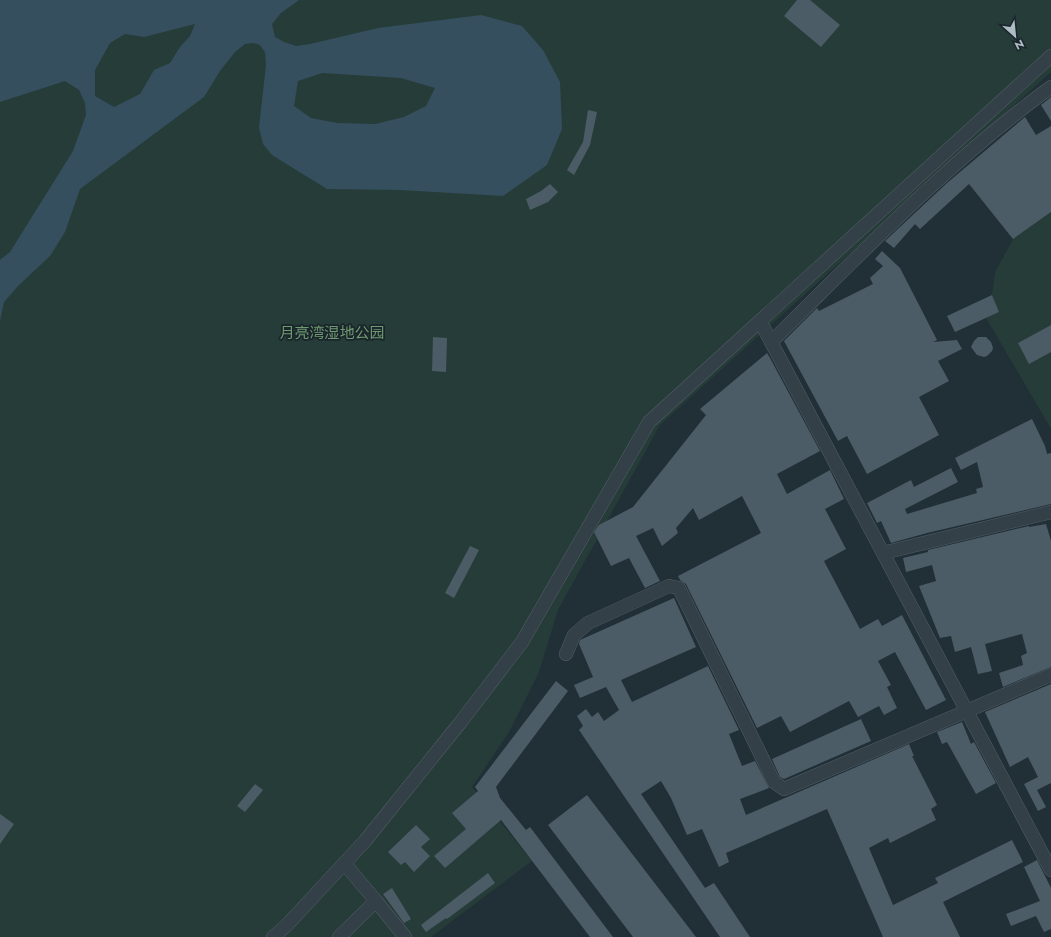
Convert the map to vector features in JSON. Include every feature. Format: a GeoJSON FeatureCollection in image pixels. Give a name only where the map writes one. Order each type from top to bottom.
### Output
{"type":"FeatureCollection","features":[{"type":"Feature","properties":{"kind":"street"},"geometry":{"type":"LineString","coordinates":[[273,937],[286,926],[365,841],[460,723],[522,642],[649,422],[1051,56]]}},
{"type":"Feature","properties":{"kind":"street"},"geometry":{"type":"LineString","coordinates":[[771,342],[950,169],[1030,102],[1051,87]]}},
{"type":"Feature","properties":{"kind":"street"},"geometry":{"type":"LineString","coordinates":[[760,321],[1051,870]]}},
{"type":"Feature","properties":{"kind":"street"},"geometry":{"type":"LineString","coordinates":[[883,553],[1051,512]]}},
{"type":"Feature","properties":{"kind":"street"},"geometry":{"type":"LineString","coordinates":[[566,654],[574,635],[588,623],[669,586],[679,588],[774,782],[784,789],[1051,675]]}},
{"type":"Feature","properties":{"kind":"street"},"geometry":{"type":"LineString","coordinates":[[344,864],[405,937]]}},
{"type":"Feature","properties":{"kind":"street"},"geometry":{"type":"LineString","coordinates":[[339,937],[376,901]]}},
{"type":"Feature","properties":{"kind":"green space","name":"月亮湾湿地公园"},"geometry":{"type":"Polygon","coordinates":[[[181,0],[1051,0],[1051,72],[660,425],[558,610],[539,672],[509,732],[472,787],[532,861],[431,937],[0,937],[0,87],[181,0]]]}},
{"type":"Feature","properties":{"kind":"green space"},"geometry":{"type":"Polygon","coordinates":[[[1051,212],[1051,429],[986,318],[999,312],[992,295],[995,272],[1013,239],[1051,212]]]}},
{"type":"Feature","properties":{"kind":"water"},"geometry":{"type":"Polygon","coordinates":[[[0,0],[299,0],[281,13],[272,24],[275,37],[296,46],[378,28],[481,15],[522,26],[543,50],[560,82],[562,129],[547,165],[503,196],[400,190],[327,189],[272,155],[263,144],[259,127],[266,65],[265,52],[260,45],[254,43],[245,44],[235,52],[220,71],[204,97],[80,189],[65,232],[50,256],[19,285],[4,302],[0,321],[0,260],[10,252],[73,151],[86,115],[85,103],[79,90],[65,81],[0,102],[0,0]],[[195,24],[144,37],[125,34],[110,43],[95,70],[95,96],[114,107],[140,94],[154,70],[170,63],[180,47],[190,36],[195,24]],[[322,73],[298,81],[294,106],[311,118],[337,123],[375,124],[404,117],[426,106],[435,88],[401,78],[322,73]]]}},
{"type":"Feature","properties":{"kind":"building"},"geometry":{"type":"Polygon","coordinates":[[[797,0],[810,0],[840,25],[821,47],[784,16],[797,0]]]}},
{"type":"Feature","properties":{"kind":"building"},"geometry":{"type":"Polygon","coordinates":[[[1051,97],[1051,121],[1041,105],[1051,97]]]}},
{"type":"Feature","properties":{"kind":"building"},"geometry":{"type":"Polygon","coordinates":[[[588,110],[597,112],[590,145],[574,175],[567,170],[583,142],[588,110]]]}},
{"type":"Feature","properties":{"kind":"building"},"geometry":{"type":"Polygon","coordinates":[[[1025,117],[1036,135],[1051,126],[1051,212],[1013,239],[969,184],[920,229],[915,224],[894,248],[885,241],[947,183],[1025,117]]]}},
{"type":"Feature","properties":{"kind":"building"},"geometry":{"type":"Polygon","coordinates":[[[550,184],[558,192],[548,202],[530,210],[526,199],[550,184]]]}},
{"type":"Feature","properties":{"kind":"building"},"geometry":{"type":"Polygon","coordinates":[[[882,251],[900,268],[937,340],[933,342],[957,340],[962,349],[938,361],[949,381],[919,397],[939,435],[867,474],[847,436],[838,441],[784,341],[817,308],[819,311],[873,284],[870,278],[883,266],[875,259],[882,251]]]}},
{"type":"Feature","properties":{"kind":"building"},"geometry":{"type":"Polygon","coordinates":[[[992,295],[999,312],[955,332],[947,316],[992,295]]]}},
{"type":"Feature","properties":{"kind":"building"},"geometry":{"type":"Polygon","coordinates":[[[1051,325],[1051,352],[1029,364],[1018,343],[1051,325]]]}},
{"type":"Feature","properties":{"kind":"building"},"geometry":{"type":"Polygon","coordinates":[[[433,337],[447,338],[446,372],[432,371],[433,337]]]}},
{"type":"Feature","properties":{"kind":"building"},"geometry":{"type":"Polygon","coordinates":[[[978,337],[986,337],[991,342],[993,348],[987,356],[984,357],[977,355],[971,347],[978,337]]]}},
{"type":"Feature","properties":{"kind":"building"},"geometry":{"type":"Polygon","coordinates":[[[767,353],[820,451],[777,474],[787,494],[830,470],[844,499],[825,509],[846,549],[824,561],[860,629],[878,619],[882,626],[902,615],[946,700],[926,710],[895,652],[878,661],[891,685],[887,687],[897,708],[884,715],[879,706],[858,717],[849,701],[790,732],[781,716],[757,728],[686,584],[680,580],[678,576],[761,533],[742,496],[699,520],[693,508],[676,528],[678,533],[662,546],[653,528],[636,536],[660,581],[645,588],[629,558],[611,566],[594,532],[599,525],[633,507],[706,415],[700,409],[767,353]]]}},
{"type":"Feature","properties":{"kind":"building"},"geometry":{"type":"Polygon","coordinates":[[[1032,419],[1045,446],[1047,454],[1051,453],[1051,504],[891,543],[881,521],[877,523],[867,503],[911,480],[914,487],[951,468],[958,482],[905,509],[907,514],[977,493],[976,489],[983,487],[977,462],[961,470],[955,458],[1032,419]]]}},
{"type":"Feature","properties":{"kind":"building"},"geometry":{"type":"Polygon","coordinates":[[[1046,524],[1051,541],[1051,667],[1003,687],[999,673],[1023,665],[1021,656],[1027,653],[1022,634],[985,644],[992,671],[978,674],[971,647],[955,652],[951,636],[940,638],[919,586],[936,581],[932,565],[906,572],[903,558],[928,552],[928,550],[1029,526],[1046,524]]]}},
{"type":"Feature","properties":{"kind":"building"},"geometry":{"type":"Polygon","coordinates":[[[470,546],[479,550],[454,598],[445,593],[470,546]]]}},
{"type":"Feature","properties":{"kind":"building"},"geometry":{"type":"Polygon","coordinates":[[[674,598],[696,647],[621,680],[632,702],[708,666],[739,730],[729,734],[742,766],[755,761],[769,788],[740,799],[746,815],[909,744],[914,756],[912,756],[937,805],[931,809],[936,820],[890,843],[888,838],[869,848],[893,905],[938,883],[935,878],[1012,840],[1023,862],[943,902],[960,937],[883,937],[827,809],[726,853],[729,862],[719,867],[702,829],[687,835],[671,798],[661,781],[641,794],[705,888],[714,883],[750,937],[720,937],[579,730],[583,726],[577,716],[586,709],[592,717],[598,712],[604,721],[619,710],[606,687],[580,698],[574,685],[593,677],[579,644],[580,640],[674,598]]]}},
{"type":"Feature","properties":{"kind":"building"},"geometry":{"type":"Polygon","coordinates":[[[556,681],[568,691],[496,787],[500,798],[526,830],[530,827],[613,937],[590,937],[501,820],[445,868],[434,856],[466,829],[452,813],[478,791],[475,787],[556,681]]]}},
{"type":"Feature","properties":{"kind":"building"},"geometry":{"type":"Polygon","coordinates":[[[1051,684],[1051,783],[1037,790],[1046,807],[1038,811],[1024,784],[1038,777],[1028,757],[1010,767],[985,712],[1051,684]]]}},
{"type":"Feature","properties":{"kind":"building"},"geometry":{"type":"Polygon","coordinates":[[[861,719],[871,741],[784,779],[780,777],[772,759],[861,719]]]}},
{"type":"Feature","properties":{"kind":"building"},"geometry":{"type":"Polygon","coordinates":[[[962,722],[971,744],[974,742],[996,783],[976,794],[947,742],[942,744],[937,732],[962,722]]]}},
{"type":"Feature","properties":{"kind":"building"},"geometry":{"type":"Polygon","coordinates":[[[255,784],[263,790],[245,812],[237,806],[255,784]]]}},
{"type":"Feature","properties":{"kind":"building"},"geometry":{"type":"Polygon","coordinates":[[[587,795],[696,937],[633,937],[548,825],[587,795]]]}},
{"type":"Feature","properties":{"kind":"building"},"geometry":{"type":"Polygon","coordinates":[[[0,814],[14,824],[0,844],[0,814]]]}},
{"type":"Feature","properties":{"kind":"building"},"geometry":{"type":"Polygon","coordinates":[[[416,825],[430,839],[421,847],[430,856],[414,872],[405,862],[401,865],[388,852],[416,825]]]}},
{"type":"Feature","properties":{"kind":"building"},"geometry":{"type":"Polygon","coordinates":[[[1037,860],[1051,888],[1051,929],[1044,932],[1036,916],[1011,926],[1006,914],[1040,901],[1024,867],[1037,860]]]}},
{"type":"Feature","properties":{"kind":"building"},"geometry":{"type":"Polygon","coordinates":[[[488,873],[495,883],[447,919],[446,918],[426,932],[421,925],[488,873]]]}},
{"type":"Feature","properties":{"kind":"building"},"geometry":{"type":"Polygon","coordinates":[[[392,888],[411,919],[404,923],[383,894],[392,888]]]}}]}
